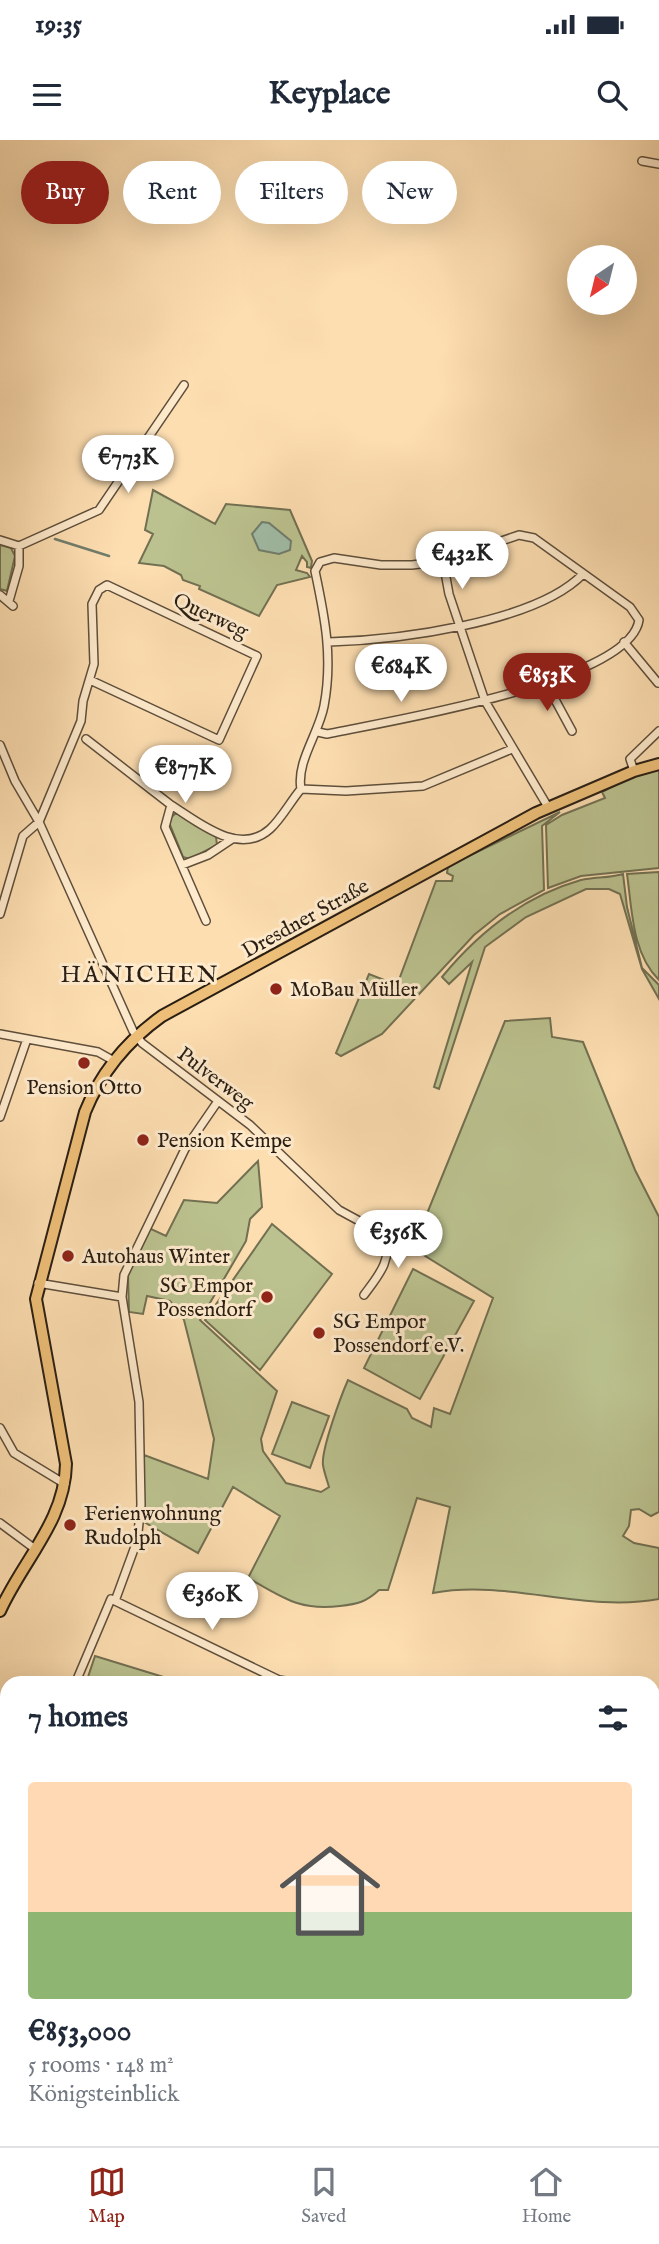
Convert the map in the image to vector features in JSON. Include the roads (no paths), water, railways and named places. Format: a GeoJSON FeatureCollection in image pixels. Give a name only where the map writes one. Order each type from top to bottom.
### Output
{"type":"FeatureCollection","features":[{"type":"Feature","properties":{"kind":"main road","name":"Dresdner Straße"},"geometry":{"type":"LineString","coordinates":[[66,1484],[66,1464],[36,1312],[38,1283],[85,1112],[114,1061],[136,1036],[162,1016],[548,807],[634,771],[659,764]]}},
{"type":"Feature","properties":{"kind":"main road"},"geometry":{"type":"LineString","coordinates":[[0,1611],[56,1513],[66,1484]]}},
{"type":"Feature","properties":{"kind":"street"},"geometry":{"type":"LineString","coordinates":[[642,161],[659,164]]}},
{"type":"Feature","properties":{"kind":"street"},"geometry":{"type":"LineString","coordinates":[[0,540],[19,546],[99,510],[184,385]]}},
{"type":"Feature","properties":{"kind":"street"},"geometry":{"type":"LineString","coordinates":[[182,865],[208,855],[232,839],[257,838],[270,829],[301,789],[302,768],[318,732],[327,684],[329,642],[316,566],[334,558],[381,565],[443,561],[519,535],[534,538],[636,612],[638,628],[624,642],[546,683],[485,701],[327,734],[318,732]]}},
{"type":"Feature","properties":{"kind":"street"},"geometry":{"type":"LineString","coordinates":[[0,594],[11,604],[19,566],[19,546]]}},
{"type":"Feature","properties":{"kind":"street"},"geometry":{"type":"LineString","coordinates":[[443,561],[449,594],[485,701],[548,807]]}},
{"type":"Feature","properties":{"kind":"street"},"geometry":{"type":"LineString","coordinates":[[329,642],[459,626],[532,606],[576,581],[583,574]]}},
{"type":"Feature","properties":{"kind":"street","name":"Querweg"},"geometry":{"type":"LineString","coordinates":[[0,915],[23,836],[39,822],[81,720],[90,680],[94,664],[92,604],[99,590],[107,585],[257,656],[219,740],[90,680]]}},
{"type":"Feature","properties":{"kind":"street"},"geometry":{"type":"LineString","coordinates":[[624,642],[658,683]]}},
{"type":"Feature","properties":{"kind":"street"},"geometry":{"type":"LineString","coordinates":[[546,683],[572,731]]}},
{"type":"Feature","properties":{"kind":"street"},"geometry":{"type":"LineString","coordinates":[[634,771],[630,759],[659,731]]}},
{"type":"Feature","properties":{"kind":"street"},"geometry":{"type":"LineString","coordinates":[[86,740],[171,805],[232,839]]}},
{"type":"Feature","properties":{"kind":"street"},"geometry":{"type":"LineString","coordinates":[[0,745],[15,781],[39,822],[136,1036]]}},
{"type":"Feature","properties":{"kind":"street"},"geometry":{"type":"LineString","coordinates":[[301,789],[345,792],[423,786],[512,749]]}},
{"type":"Feature","properties":{"kind":"street"},"geometry":{"type":"LineString","coordinates":[[171,805],[165,827],[206,921]]}},
{"type":"Feature","properties":{"kind":"street"},"geometry":{"type":"LineString","coordinates":[[0,1034],[98,1052],[114,1061]]}},
{"type":"Feature","properties":{"kind":"street","name":"Pulverweg"},"geometry":{"type":"LineString","coordinates":[[136,1036],[269,1142],[339,1210],[385,1235],[390,1250],[384,1266],[364,1295]]}},
{"type":"Feature","properties":{"kind":"street"},"geometry":{"type":"LineString","coordinates":[[0,1117],[27,1039]]}},
{"type":"Feature","properties":{"kind":"street"},"geometry":{"type":"LineString","coordinates":[[115,1601],[136,1541],[141,1504],[139,1402],[122,1297],[127,1263],[189,1142],[218,1101]]}},
{"type":"Feature","properties":{"kind":"street"},"geometry":{"type":"LineString","coordinates":[[38,1283],[122,1297]]}},
{"type":"Feature","properties":{"kind":"street"},"geometry":{"type":"LineString","coordinates":[[0,1428],[14,1453],[66,1484]]}},
{"type":"Feature","properties":{"kind":"street"},"geometry":{"type":"LineString","coordinates":[[0,1523],[35,1549]]}},
{"type":"Feature","properties":{"kind":"street"},"geometry":{"type":"LineString","coordinates":[[78,1676],[111,1599],[271,1676]]}},
{"type":"Feature","properties":{"kind":"waterway"},"geometry":{"type":"LineString","coordinates":[[55,539],[109,556]]}},
{"type":"Feature","properties":{"kind":"place","name":"MoBau Müller"},"geometry":{"type":"Point","coordinates":[276,989]}},
{"type":"Feature","properties":{"kind":"place","name":"Pension Otto"},"geometry":{"type":"Point","coordinates":[84,1063]}},
{"type":"Feature","properties":{"kind":"place","name":"Pension Kempe"},"geometry":{"type":"Point","coordinates":[143,1140]}},
{"type":"Feature","properties":{"kind":"place","name":"Autohaus Winter"},"geometry":{"type":"Point","coordinates":[68,1256]}},
{"type":"Feature","properties":{"kind":"place","name":"SG Empor Possendorf"},"geometry":{"type":"Point","coordinates":[267,1297]}},
{"type":"Feature","properties":{"kind":"place","name":"SG Empor Possendorf e.V."},"geometry":{"type":"Point","coordinates":[319,1333]}},
{"type":"Feature","properties":{"kind":"place","name":"Ferienwohnung Rudolph"},"geometry":{"type":"Point","coordinates":[70,1525]}},
{"type":"Feature","properties":{"kind":"district","name":"HÄNICHEN"},"geometry":{"type":"Point","coordinates":[140,974]}}]}
